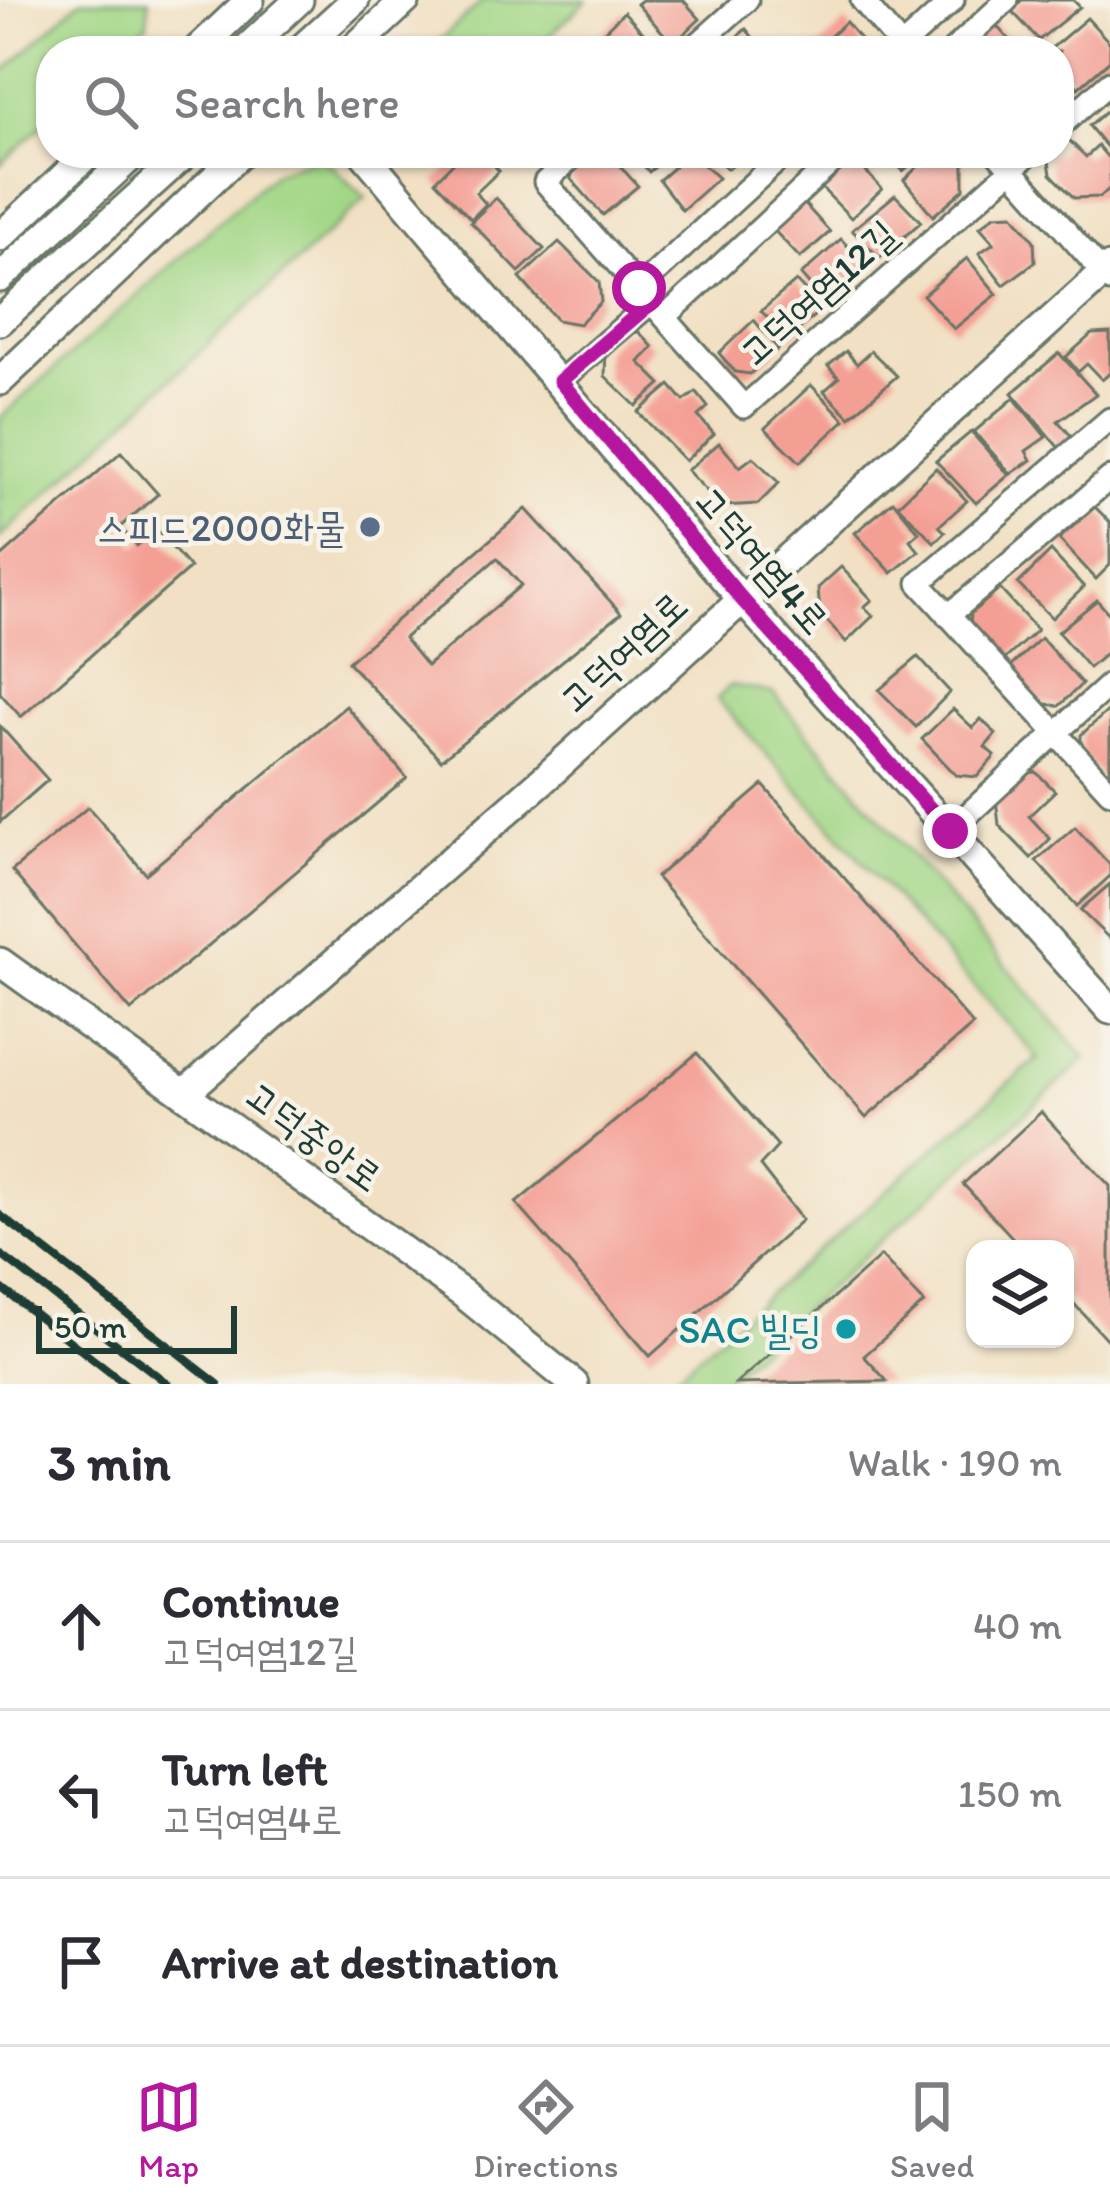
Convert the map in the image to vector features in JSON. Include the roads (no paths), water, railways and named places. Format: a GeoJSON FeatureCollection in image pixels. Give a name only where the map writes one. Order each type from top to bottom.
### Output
{"type":"FeatureCollection","features":[{"type":"Feature","properties":{"kind":"street"},"geometry":{"type":"LineString","coordinates":[[260,36],[299,0]]}},
{"type":"Feature","properties":{"kind":"street"},"geometry":{"type":"LineString","coordinates":[[315,36],[355,0]]}},
{"type":"Feature","properties":{"kind":"street"},"geometry":{"type":"LineString","coordinates":[[367,36],[406,0]]}},
{"type":"Feature","properties":{"kind":"street"},"geometry":{"type":"LineString","coordinates":[[707,36],[747,0]]}},
{"type":"Feature","properties":{"kind":"street"},"geometry":{"type":"LineString","coordinates":[[862,0],[891,36]]}},
{"type":"Feature","properties":{"kind":"street"},"geometry":{"type":"LineString","coordinates":[[916,36],[953,0]]}},
{"type":"Feature","properties":{"kind":"street"},"geometry":{"type":"LineString","coordinates":[[968,36],[1007,0]]}},
{"type":"Feature","properties":{"kind":"street"},"geometry":{"type":"LineString","coordinates":[[208,36],[233,6]]}},
{"type":"Feature","properties":{"kind":"street"},"geometry":{"type":"LineString","coordinates":[[1074,114],[1110,82]]}},
{"type":"Feature","properties":{"kind":"street"},"geometry":{"type":"LineString","coordinates":[[0,237],[73,168]]}},
{"type":"Feature","properties":{"kind":"street"},"geometry":{"type":"LineString","coordinates":[[0,278],[119,168]]}},
{"type":"Feature","properties":{"kind":"street"},"geometry":{"type":"LineString","coordinates":[[0,321],[169,168]]}},
{"type":"Feature","properties":{"kind":"street"},"geometry":{"type":"LineString","coordinates":[[0,381],[226,168]]}},
{"type":"Feature","properties":{"kind":"street","name":"고덕여염4로"},"geometry":{"type":"LineString","coordinates":[[376,168],[740,597],[1110,1010]]}},
{"type":"Feature","properties":{"kind":"street","name":"고덕여염12길"},"geometry":{"type":"LineString","coordinates":[[560,168],[545,182],[744,407],[997,168]]}},
{"type":"Feature","properties":{"kind":"street"},"geometry":{"type":"LineString","coordinates":[[652,302],[773,168]]}},
{"type":"Feature","properties":{"kind":"street"},"geometry":{"type":"LineString","coordinates":[[560,381],[823,168]]}},
{"type":"Feature","properties":{"kind":"street"},"geometry":{"type":"LineString","coordinates":[[1010,168],[1108,274]]}},
{"type":"Feature","properties":{"kind":"street","name":"고덕여염로"},"geometry":{"type":"LineString","coordinates":[[186,1092],[1108,274]]}},
{"type":"Feature","properties":{"kind":"street"},"geometry":{"type":"LineString","coordinates":[[1110,418],[919,583],[1110,792]]}},
{"type":"Feature","properties":{"kind":"street"},"geometry":{"type":"LineString","coordinates":[[948,616],[1110,478]]}},
{"type":"Feature","properties":{"kind":"street"},"geometry":{"type":"LineString","coordinates":[[950,831],[1110,684]]}},
{"type":"Feature","properties":{"kind":"street","name":"고덕중앙로"},"geometry":{"type":"LineString","coordinates":[[0,962],[462,1293],[574,1384]]}},
{"type":"Feature","properties":{"kind":"railway"},"geometry":{"type":"LineString","coordinates":[[0,1215],[218,1384]]}},
{"type":"Feature","properties":{"kind":"railway"},"geometry":{"type":"LineString","coordinates":[[0,1254],[168,1384]]}},
{"type":"Feature","properties":{"kind":"railway"},"geometry":{"type":"LineString","coordinates":[[0,1287],[125,1384]]}},
{"type":"Feature","properties":{"kind":"place","name":"스피드2000화물"},"geometry":{"type":"Point","coordinates":[370,527]}},
{"type":"Feature","properties":{"kind":"place","name":"SAC 빌딩"},"geometry":{"type":"Point","coordinates":[846,1329]}}]}
